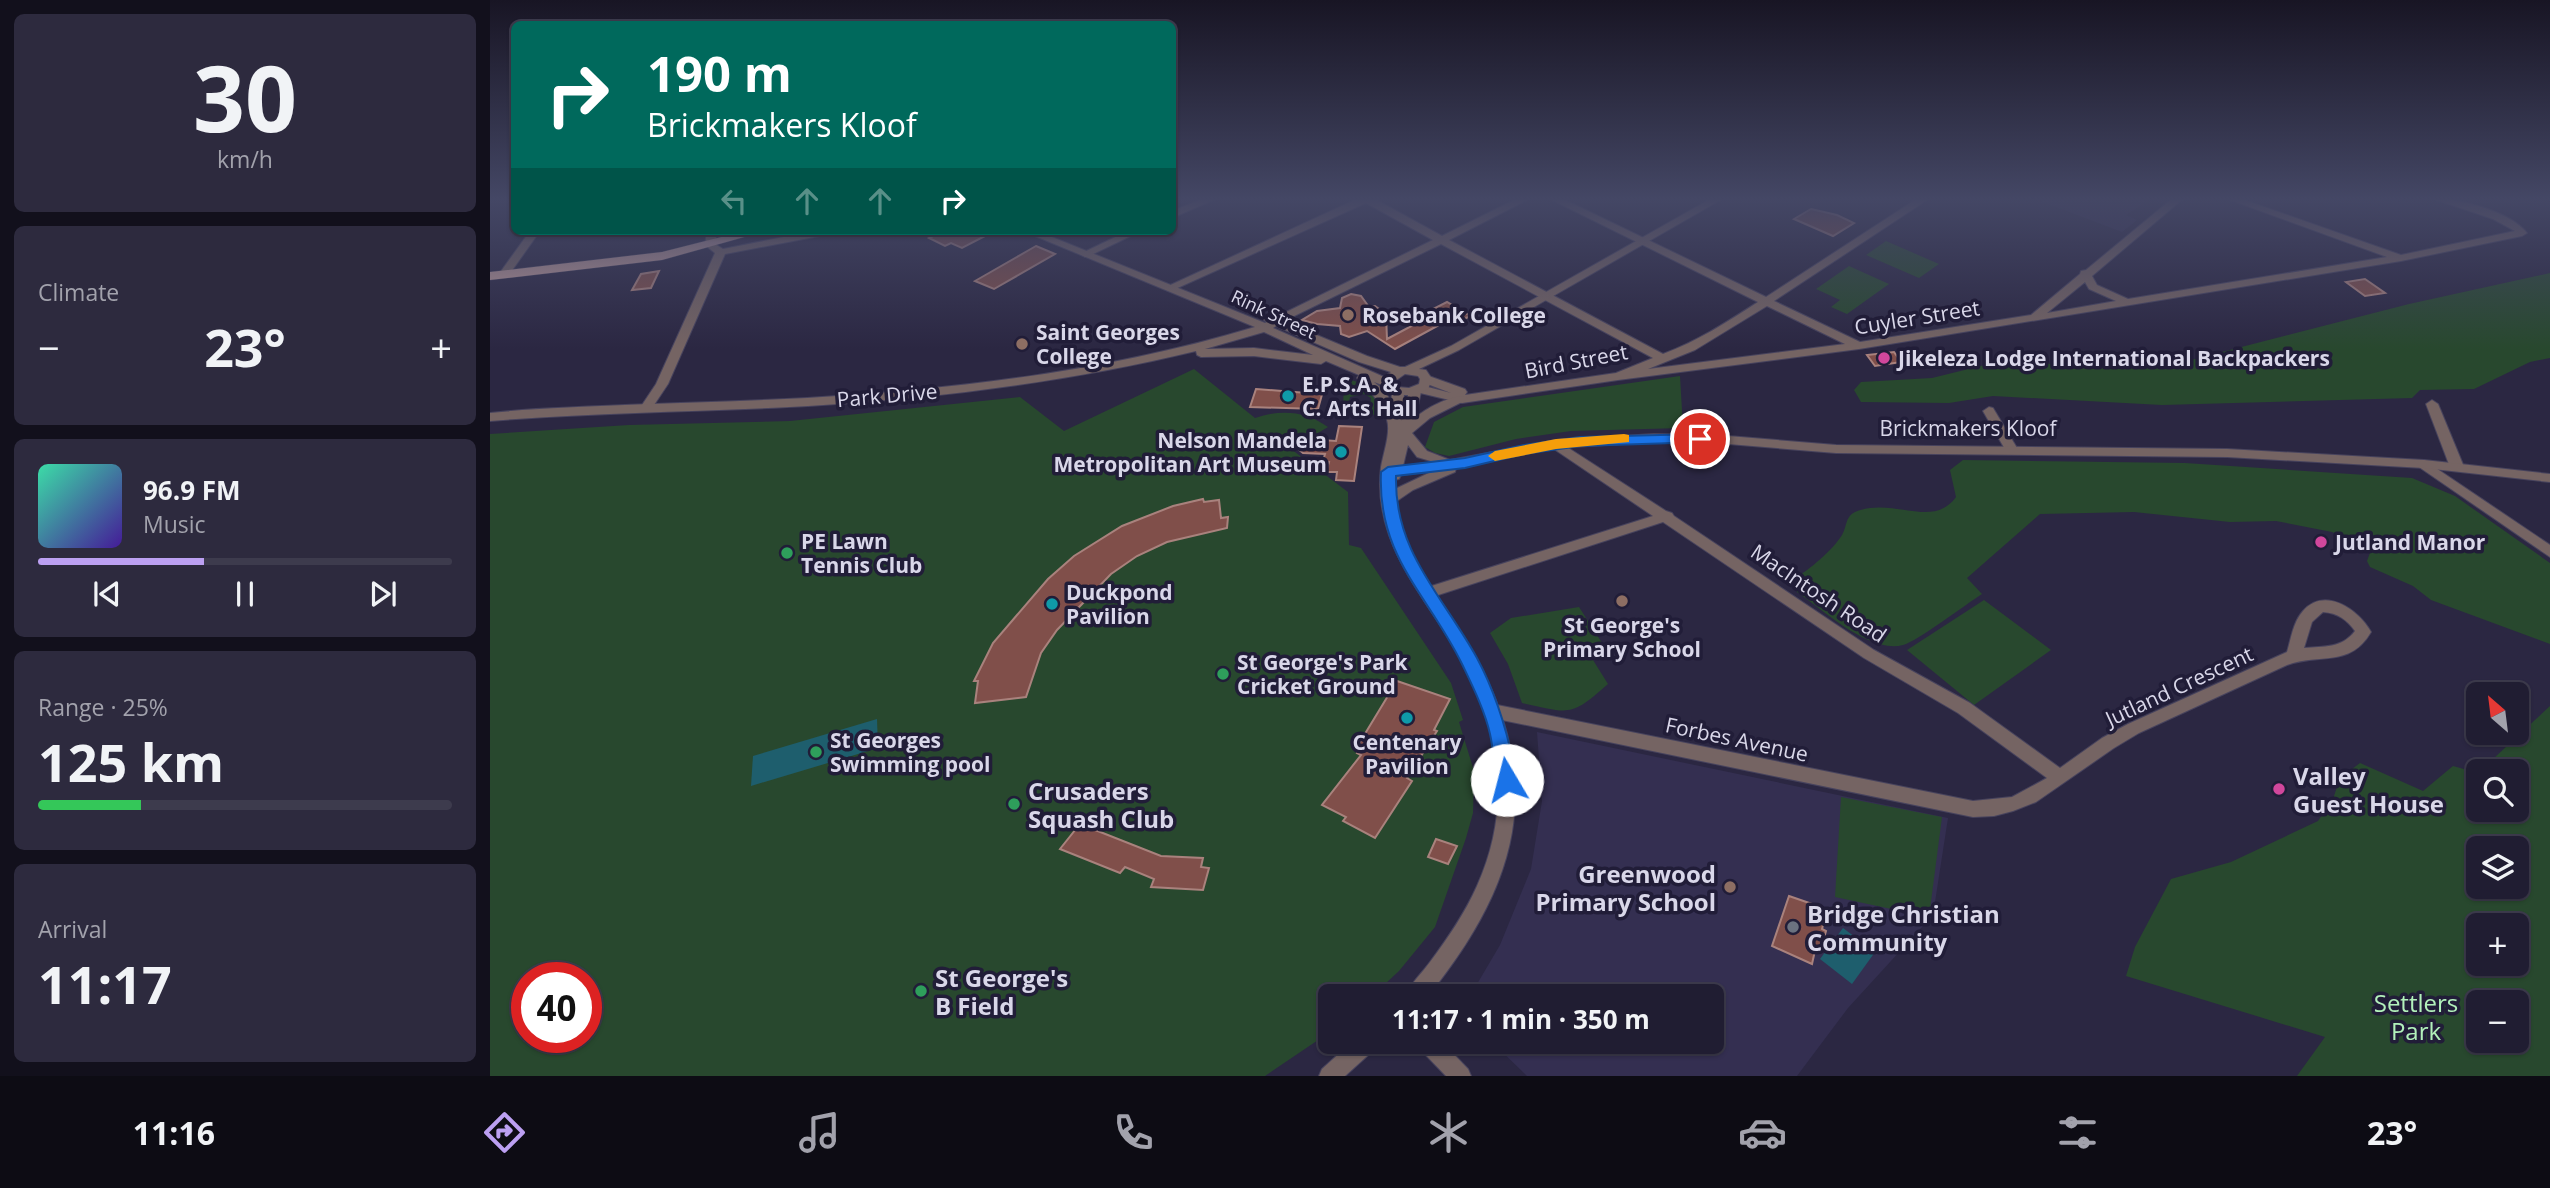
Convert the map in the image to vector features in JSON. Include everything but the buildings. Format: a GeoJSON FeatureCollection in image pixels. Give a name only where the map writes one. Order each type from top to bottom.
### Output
{"type":"FeatureCollection","features":[{"type":"Feature","properties":{"kind":"main road"},"geometry":{"type":"LineString","coordinates":[[490,268],[501,272],[659,248]]}},
{"type":"Feature","properties":{"kind":"street"},"geometry":{"type":"LineString","coordinates":[[501,272],[521,248]]}},
{"type":"Feature","properties":{"kind":"street"},"geometry":{"type":"LineString","coordinates":[[646,408],[662,384],[710,248]]}},
{"type":"Feature","properties":{"kind":"street","name":"Rink Street"},"geometry":{"type":"LineString","coordinates":[[1078,248],[1363,359],[1403,370],[1421,383]]}},
{"type":"Feature","properties":{"kind":"street","name":"Rink Street"},"geometry":{"type":"LineString","coordinates":[[1081,248],[1089,252]]}},
{"type":"Feature","properties":{"kind":"street"},"geometry":{"type":"LineString","coordinates":[[1089,252],[1097,248]]}},
{"type":"Feature","properties":{"kind":"street"},"geometry":{"type":"LineString","coordinates":[[1174,285],[1255,248]]}},
{"type":"Feature","properties":{"kind":"street","name":"Park Drive"},"geometry":{"type":"LineString","coordinates":[[490,417],[791,403],[905,394],[1042,377],[1173,356],[1270,324],[1422,248]]}},
{"type":"Feature","properties":{"kind":"street"},"geometry":{"type":"LineString","coordinates":[[1459,248],[1664,359]]}},
{"type":"Feature","properties":{"kind":"street"},"geometry":{"type":"LineString","coordinates":[[1425,984],[1459,941],[1484,892],[1502,840],[1508,799],[1506,761],[1492,711],[1470,661],[1427,593],[1395,534],[1391,482],[1395,424],[1390,376],[1455,348],[1630,248]]}},
{"type":"Feature","properties":{"kind":"street"},"geometry":{"type":"LineString","coordinates":[[1658,248],[1859,346]]}},
{"type":"Feature","properties":{"kind":"street","name":"Bird Street"},"geometry":{"type":"LineString","coordinates":[[1421,383],[1462,399],[1618,376],[1709,338],[1845,248]]}},
{"type":"Feature","properties":{"kind":"street"},"geometry":{"type":"LineString","coordinates":[[2034,318],[2116,248]]}},
{"type":"Feature","properties":{"kind":"street"},"geometry":{"type":"LineString","coordinates":[[2373,248],[2401,258]]}},
{"type":"Feature","properties":{"kind":"street","name":"Cuyler Street"},"geometry":{"type":"LineString","coordinates":[[1618,376],[1859,346],[2452,248]]}},
{"type":"Feature","properties":{"kind":"street"},"geometry":{"type":"LineString","coordinates":[[2085,273],[2093,287],[2125,302]]}},
{"type":"Feature","properties":{"kind":"street","name":"Rink Street"},"geometry":{"type":"LineString","coordinates":[[1270,324],[1338,363],[1393,388]]}},
{"type":"Feature","properties":{"kind":"street"},"geometry":{"type":"LineString","coordinates":[[1391,482],[1421,383],[1455,348]]}},
{"type":"Feature","properties":{"kind":"street"},"geometry":{"type":"LineString","coordinates":[[1173,356],[1254,352],[1338,363],[1381,394],[1395,424]]}},
{"type":"Feature","properties":{"kind":"street"},"geometry":{"type":"LineString","coordinates":[[1363,359],[1402,362],[1431,357]]}},
{"type":"Feature","properties":{"kind":"street"},"geometry":{"type":"LineString","coordinates":[[1393,388],[1421,383]]}},
{"type":"Feature","properties":{"kind":"street","name":"Bird Street"},"geometry":{"type":"LineString","coordinates":[[1421,383],[1481,397]]}},
{"type":"Feature","properties":{"kind":"street"},"geometry":{"type":"LineString","coordinates":[[1407,432],[1426,415],[1462,399]]}},
{"type":"Feature","properties":{"kind":"street"},"geometry":{"type":"LineString","coordinates":[[2432,404],[2457,467]]}},
{"type":"Feature","properties":{"kind":"street"},"geometry":{"type":"LineString","coordinates":[[1989,411],[2011,448]]}},
{"type":"Feature","properties":{"kind":"street"},"geometry":{"type":"LineString","coordinates":[[1407,432],[1422,454],[1430,459],[1450,461],[1487,458]]}},
{"type":"Feature","properties":{"kind":"street","name":"Brickmakers Kloof"},"geometry":{"type":"LineString","coordinates":[[1391,482],[1556,444],[1654,438],[1716,439],[1836,449],[2159,450],[2424,464],[2550,478]]}},
{"type":"Feature","properties":{"kind":"street","name":"MacIntosh Road"},"geometry":{"type":"LineString","coordinates":[[1556,444],[1849,640],[1964,708],[2059,777]]}},
{"type":"Feature","properties":{"kind":"street"},"geometry":{"type":"LineString","coordinates":[[1391,482],[1408,487],[1465,463]]}},
{"type":"Feature","properties":{"kind":"street"},"geometry":{"type":"LineString","coordinates":[[2424,464],[2550,552]]}},
{"type":"Feature","properties":{"kind":"street"},"geometry":{"type":"LineString","coordinates":[[1427,593],[1667,516]]}},
{"type":"Feature","properties":{"kind":"street","name":"Jutland Crescent"},"geometry":{"type":"LineString","coordinates":[[1973,809],[1991,809],[2033,798],[2059,777],[2136,727],[2294,656]]}},
{"type":"Feature","properties":{"kind":"street","name":"Forbes Avenue"},"geometry":{"type":"LineString","coordinates":[[1492,711],[1973,809]]}},
{"type":"Feature","properties":{"kind":"street"},"geometry":{"type":"LineString","coordinates":[[1329,1076],[1354,1054]]}},
{"type":"Feature","properties":{"kind":"street"},"geometry":{"type":"LineString","coordinates":[[1439,1054],[1461,1076]]}},
{"type":"Feature","properties":{"kind":"shaded area","name":"St Georges Swimming pool"},"geometry":{"type":"Polygon","coordinates":[[[877,719],[878,748],[751,786],[753,756],[877,719]]]}},
{"type":"Feature","properties":{"kind":"shaded area","name":"Greenwood Primary School"},"geometry":{"type":"Polygon","coordinates":[[[1537,732],[1948,818],[1933,915],[1848,1008],[1797,1076],[1527,1076],[1504,1054],[1724,1054],[1724,984],[1477,984],[1500,945],[1531,869],[1542,801],[1537,732]]]}},
{"type":"Feature","properties":{"kind":"shaded area"},"geometry":{"type":"Polygon","coordinates":[[[1843,928],[1875,952],[1852,984],[1820,959],[1843,928]]]}},
{"type":"Feature","properties":{"kind":"green space"},"geometry":{"type":"Polygon","coordinates":[[[1876,248],[1903,248],[1939,264],[1919,278],[1866,255],[1876,248]]]}},
{"type":"Feature","properties":{"kind":"green space"},"geometry":{"type":"Polygon","coordinates":[[[1849,266],[1889,284],[1847,314],[1831,307],[1840,300],[1816,289],[1849,266]]]}},
{"type":"Feature","properties":{"kind":"green space"},"geometry":{"type":"Polygon","coordinates":[[[2550,273],[2550,358],[2530,362],[2474,389],[2420,390],[2412,398],[2162,405],[1993,396],[1949,403],[1861,402],[1854,390],[1861,382],[1932,378],[2009,359],[2067,366],[2187,361],[2409,304],[2550,273]]]}},
{"type":"Feature","properties":{"kind":"green space"},"geometry":{"type":"Polygon","coordinates":[[[1194,369],[1255,418],[1274,413],[1293,413],[1328,427],[1291,449],[1348,492],[1349,545],[1361,548],[1451,683],[1463,720],[1459,722],[1474,771],[1473,813],[1435,927],[1385,984],[1318,984],[1318,1040],[1265,1076],[490,1076],[490,434],[629,425],[790,421],[1020,397],[1064,431],[1194,369]]]}},
{"type":"Feature","properties":{"kind":"green space"},"geometry":{"type":"Polygon","coordinates":[[[1680,376],[1683,428],[1571,431],[1516,439],[1449,456],[1435,453],[1425,447],[1434,422],[1463,407],[1680,376]]]}},
{"type":"Feature","properties":{"kind":"green space"},"geometry":{"type":"Polygon","coordinates":[[[1344,379],[1358,382],[1370,390],[1379,402],[1382,416],[1346,410],[1370,405],[1371,398],[1364,394],[1350,397],[1348,406],[1343,408],[1344,379]]]}},
{"type":"Feature","properties":{"kind":"green space"},"geometry":{"type":"Polygon","coordinates":[[[1963,460],[2185,463],[2412,478],[2455,496],[2550,563],[2550,644],[2431,600],[2413,586],[2370,567],[2367,561],[2371,550],[2332,532],[2276,521],[2230,522],[2134,512],[2040,514],[1967,578],[1982,594],[1903,645],[1890,646],[1862,637],[1797,592],[1794,579],[1833,547],[1852,514],[1869,508],[1924,512],[1946,506],[1956,497],[1950,470],[1963,460]]]}},
{"type":"Feature","properties":{"kind":"green space"},"geometry":{"type":"Polygon","coordinates":[[[1984,600],[2051,650],[1974,705],[1907,650],[1984,600]]]}},
{"type":"Feature","properties":{"kind":"green space"},"geometry":{"type":"Polygon","coordinates":[[[1579,607],[1604,646],[1588,652],[1608,684],[1585,703],[1569,710],[1522,703],[1508,664],[1490,633],[1511,618],[1579,607]]]}},
{"type":"Feature","properties":{"kind":"green space","name":"Settlers Park"},"geometry":{"type":"Polygon","coordinates":[[[2550,706],[2550,1076],[2297,1076],[2325,1037],[2126,976],[2135,947],[2171,879],[2231,862],[2318,821],[2333,799],[2340,778],[2360,763],[2423,791],[2453,766],[2466,770],[2466,822],[2529,822],[2529,759],[2493,759],[2507,746],[2529,746],[2529,726],[2550,706]]]}},
{"type":"Feature","properties":{"kind":"green space"},"geometry":{"type":"Polygon","coordinates":[[[1841,797],[1942,817],[1929,917],[1835,897],[1841,797]]]}},
{"type":"Feature","properties":{"kind":"slow traffic"},"geometry":{"type":"LineString","coordinates":[[1495,456],[1556,444],[1624,438]]}},
{"type":"Feature","properties":{"kind":"place","name":"Rosebank College"},"geometry":{"type":"Point","coordinates":[1348,315]}},
{"type":"Feature","properties":{"kind":"place","name":"Saint Georges College"},"geometry":{"type":"Point","coordinates":[1022,344]}},
{"type":"Feature","properties":{"kind":"place","name":"Jikeleza Lodge International Backpackers"},"geometry":{"type":"Point","coordinates":[1884,358]}},
{"type":"Feature","properties":{"kind":"place","name":"E.P.S.A. & C. Arts Hall"},"geometry":{"type":"Point","coordinates":[1288,396]}},
{"type":"Feature","properties":{"kind":"place","name":"Nelson Mandela Metropolitan Art Museum"},"geometry":{"type":"Point","coordinates":[1341,452]}},
{"type":"Feature","properties":{"kind":"place","name":"Jutland Manor"},"geometry":{"type":"Point","coordinates":[2321,542]}},
{"type":"Feature","properties":{"kind":"place","name":"PE Lawn Tennis Club"},"geometry":{"type":"Point","coordinates":[787,553]}},
{"type":"Feature","properties":{"kind":"place","name":"St George's Primary School"},"geometry":{"type":"Point","coordinates":[1622,601]}},
{"type":"Feature","properties":{"kind":"place","name":"Duckpond Pavilion"},"geometry":{"type":"Point","coordinates":[1052,604]}},
{"type":"Feature","properties":{"kind":"place","name":"St George's Park Cricket Ground"},"geometry":{"type":"Point","coordinates":[1223,674]}},
{"type":"Feature","properties":{"kind":"place","name":"Centenary Pavilion"},"geometry":{"type":"Point","coordinates":[1407,718]}},
{"type":"Feature","properties":{"kind":"place","name":"St Georges Swimming pool"},"geometry":{"type":"Point","coordinates":[816,752]}},
{"type":"Feature","properties":{"kind":"place","name":"Valley Guest House"},"geometry":{"type":"Point","coordinates":[2279,789]}},
{"type":"Feature","properties":{"kind":"place","name":"Crusaders Squash Club"},"geometry":{"type":"Point","coordinates":[1014,804]}},
{"type":"Feature","properties":{"kind":"place","name":"Greenwood Primary School"},"geometry":{"type":"Point","coordinates":[1730,887]}},
{"type":"Feature","properties":{"kind":"place","name":"Bridge Christian Community"},"geometry":{"type":"Point","coordinates":[1793,927]}},
{"type":"Feature","properties":{"kind":"place","name":"St George's B Field"},"geometry":{"type":"Point","coordinates":[921,991]}},
{"type":"Feature","properties":{"kind":"route"},"geometry":{"type":"LineString","coordinates":[[1507,780],[1499,731],[1470,661],[1411,567],[1395,534],[1387,501],[1388,472],[1465,463],[1556,444],[1619,439],[1700,439]]}}]}
